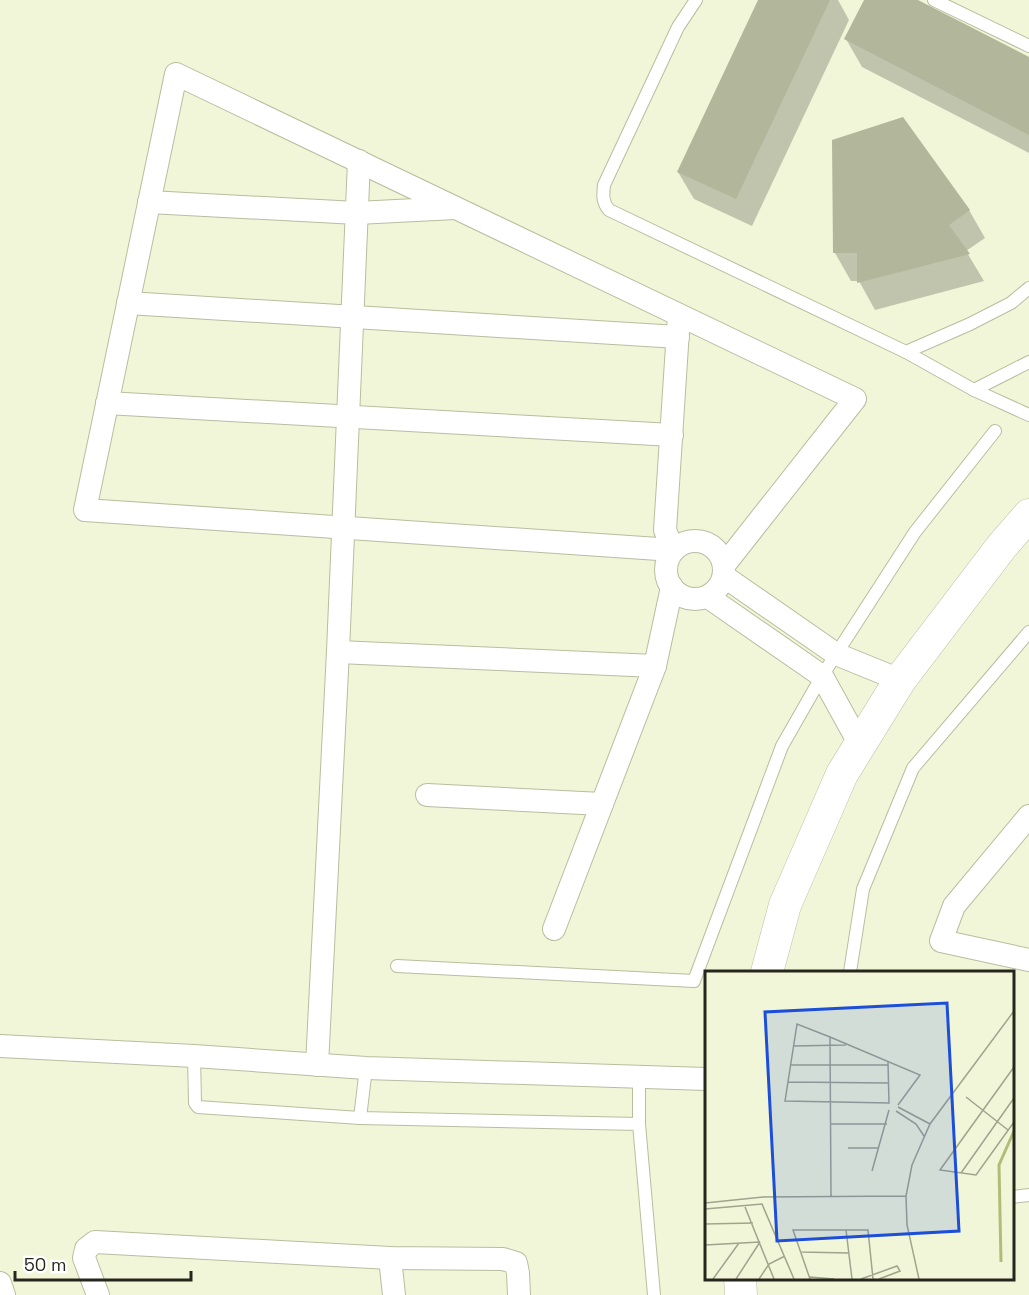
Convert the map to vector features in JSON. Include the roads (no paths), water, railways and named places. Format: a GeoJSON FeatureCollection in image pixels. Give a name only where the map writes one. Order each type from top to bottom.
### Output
{"type":"FeatureCollection","features":[{"type":"Feature","properties":{"kind":"main road"},"geometry":{"type":"LineString","coordinates":[[767,971],[785,905],[842,774],[900,680],[1002,546],[1029,515]]}},
{"type":"Feature","properties":{"kind":"main road"},"geometry":{"type":"LineString","coordinates":[[740,1280],[741,1295]]}},
{"type":"Feature","properties":{"kind":"street"},"geometry":{"type":"LineString","coordinates":[[672,550],[85,510],[176,74],[456,208],[678,326],[855,399],[725,570],[718,589],[708,597],[695,600],[682,596],[672,588],[666,576],[666,562],[672,550],[683,542],[696,540],[709,543],[719,552],[725,570],[836,654],[900,680]]}},
{"type":"Feature","properties":{"kind":"street"},"geometry":{"type":"LineString","coordinates":[[317,1065],[338,652],[359,161]]}},
{"type":"Feature","properties":{"kind":"street"},"geometry":{"type":"LineString","coordinates":[[149,202],[357,213],[456,208]]}},
{"type":"Feature","properties":{"kind":"street"},"geometry":{"type":"LineString","coordinates":[[128,303],[352,317],[678,326]]}},
{"type":"Feature","properties":{"kind":"street"},"geometry":{"type":"LineString","coordinates":[[672,550],[665,530],[678,326]]}},
{"type":"Feature","properties":{"kind":"street"},"geometry":{"type":"LineString","coordinates":[[107,403],[672,435]]}},
{"type":"Feature","properties":{"kind":"street"},"geometry":{"type":"LineString","coordinates":[[554,929],[655,666],[672,588]]}},
{"type":"Feature","properties":{"kind":"street"},"geometry":{"type":"LineString","coordinates":[[708,597],[822,676],[860,745]]}},
{"type":"Feature","properties":{"kind":"street"},"geometry":{"type":"LineString","coordinates":[[338,652],[655,666]]}},
{"type":"Feature","properties":{"kind":"street"},"geometry":{"type":"LineString","coordinates":[[427,795],[602,804]]}},
{"type":"Feature","properties":{"kind":"street"},"geometry":{"type":"LineString","coordinates":[[1029,816],[954,906],[941,941],[1029,960]]}},
{"type":"Feature","properties":{"kind":"street"},"geometry":{"type":"LineString","coordinates":[[0,1046],[366,1068],[705,1079]]}},
{"type":"Feature","properties":{"kind":"street"},"geometry":{"type":"LineString","coordinates":[[98,1295],[84,1258],[86,1250],[95,1242],[390,1258],[503,1259],[516,1263],[519,1295]]}},
{"type":"Feature","properties":{"kind":"street"},"geometry":{"type":"LineString","coordinates":[[390,1258],[394,1295]]}},
{"type":"Feature","properties":{"kind":"street"},"geometry":{"type":"LineString","coordinates":[[0,1283],[4,1295]]}},
{"type":"Feature","properties":{"kind":"lane"},"geometry":{"type":"LineString","coordinates":[[696,0],[678,27],[604,184],[603,195],[609,210],[906,352],[974,390],[1029,415]]}},
{"type":"Feature","properties":{"kind":"lane"},"geometry":{"type":"LineString","coordinates":[[934,0],[1029,46]]}},
{"type":"Feature","properties":{"kind":"lane"},"geometry":{"type":"LineString","coordinates":[[906,352],[1011,303],[1029,288]]}},
{"type":"Feature","properties":{"kind":"lane"},"geometry":{"type":"LineString","coordinates":[[974,390],[1029,362]]}},
{"type":"Feature","properties":{"kind":"lane"},"geometry":{"type":"LineString","coordinates":[[397,966],[694,981],[782,746],[822,676],[915,532],[995,431]]}},
{"type":"Feature","properties":{"kind":"lane"},"geometry":{"type":"LineString","coordinates":[[850,971],[863,889],[913,768],[1029,632]]}},
{"type":"Feature","properties":{"kind":"lane"},"geometry":{"type":"LineString","coordinates":[[194,1056],[195,1103],[198,1107],[360,1118],[639,1124]]}},
{"type":"Feature","properties":{"kind":"lane"},"geometry":{"type":"LineString","coordinates":[[360,1118],[366,1068]]}},
{"type":"Feature","properties":{"kind":"lane"},"geometry":{"type":"LineString","coordinates":[[639,1077],[639,1124],[654,1295]]}},
{"type":"Feature","properties":{"kind":"lane"},"geometry":{"type":"LineString","coordinates":[[1014,1197],[1029,1195]]}}]}
